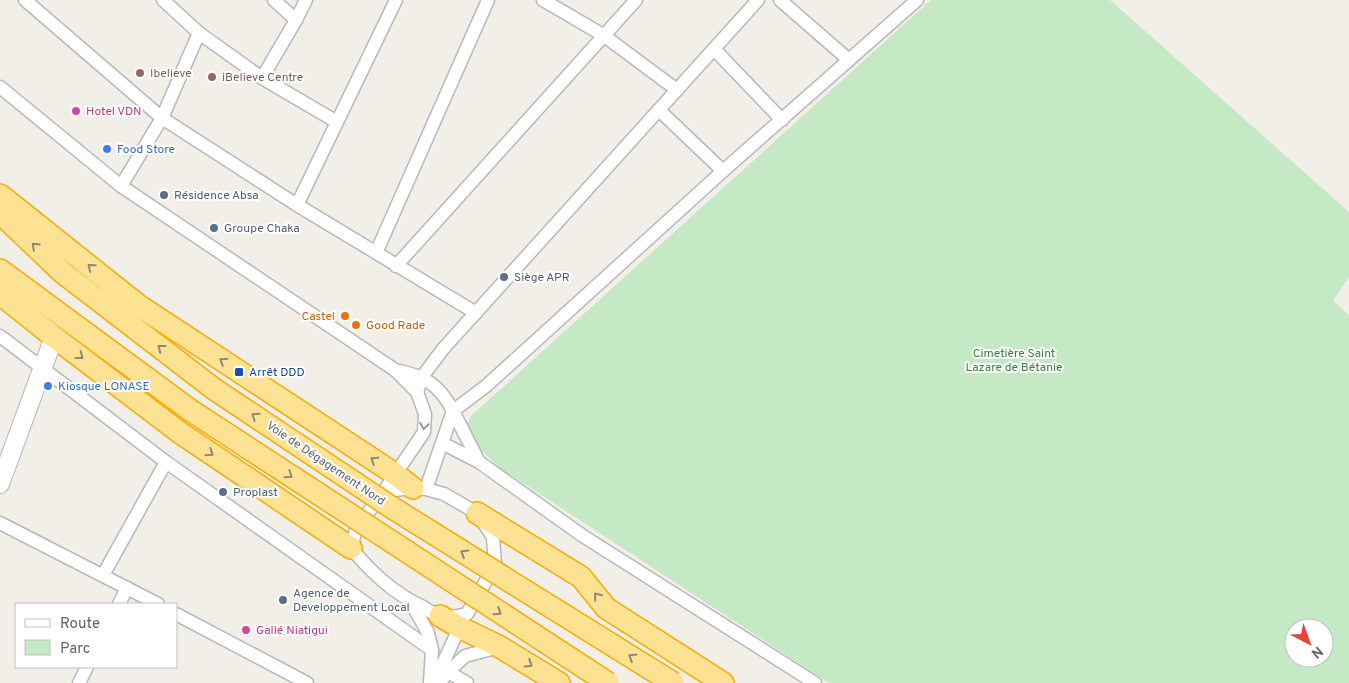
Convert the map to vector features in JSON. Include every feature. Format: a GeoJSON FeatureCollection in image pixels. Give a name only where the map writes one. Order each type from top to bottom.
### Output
{"type":"FeatureCollection","features":[{"type":"Feature","properties":{"kind":"highway"},"geometry":{"type":"LineString","coordinates":[[0,195],[138,306],[390,482],[420,488]]}},
{"type":"Feature","properties":{"kind":"highway","name":"Voie de Dégagement Nord"},"geometry":{"type":"LineString","coordinates":[[0,213],[63,273],[214,389],[391,507],[673,683]]}},
{"type":"Feature","properties":{"kind":"highway"},"geometry":{"type":"LineString","coordinates":[[0,270],[190,410],[608,683]]}},
{"type":"Feature","properties":{"kind":"highway"},"geometry":{"type":"LineString","coordinates":[[0,294],[180,432],[351,548]]}},
{"type":"Feature","properties":{"kind":"highway"},"geometry":{"type":"LineString","coordinates":[[477,513],[581,576],[606,608],[723,683]]}},
{"type":"Feature","properties":{"kind":"highway"},"geometry":{"type":"LineString","coordinates":[[440,616],[463,621],[500,647],[559,683]]}},
{"type":"Feature","properties":{"kind":"street"},"geometry":{"type":"LineString","coordinates":[[26,0],[162,118],[297,205],[476,313]]}},
{"type":"Feature","properties":{"kind":"street"},"geometry":{"type":"LineString","coordinates":[[164,0],[199,33],[262,78],[337,122]]}},
{"type":"Feature","properties":{"kind":"street"},"geometry":{"type":"LineString","coordinates":[[274,0],[296,20]]}},
{"type":"Feature","properties":{"kind":"street"},"geometry":{"type":"LineString","coordinates":[[262,78],[306,0]]}},
{"type":"Feature","properties":{"kind":"street"},"geometry":{"type":"LineString","coordinates":[[297,205],[396,0]]}},
{"type":"Feature","properties":{"kind":"street"},"geometry":{"type":"LineString","coordinates":[[376,253],[488,0]]}},
{"type":"Feature","properties":{"kind":"street"},"geometry":{"type":"LineString","coordinates":[[544,0],[603,35],[677,90]]}},
{"type":"Feature","properties":{"kind":"street"},"geometry":{"type":"LineString","coordinates":[[396,266],[636,0]]}},
{"type":"Feature","properties":{"kind":"street"},"geometry":{"type":"LineString","coordinates":[[417,392],[422,377],[443,349],[758,0]]}},
{"type":"Feature","properties":{"kind":"street"},"geometry":{"type":"LineString","coordinates":[[780,0],[849,60]]}},
{"type":"Feature","properties":{"kind":"street"},"geometry":{"type":"LineString","coordinates":[[434,683],[463,621],[495,565],[493,537],[477,513],[444,494],[420,488],[442,443],[454,411],[486,386],[723,171],[849,60],[908,2]]}},
{"type":"Feature","properties":{"kind":"street"},"geometry":{"type":"LineString","coordinates":[[122,186],[162,118],[199,33]]}},
{"type":"Feature","properties":{"kind":"street"},"geometry":{"type":"LineString","coordinates":[[714,49],[782,120]]}},
{"type":"Feature","properties":{"kind":"street"},"geometry":{"type":"LineString","coordinates":[[0,87],[122,186],[395,370],[417,392],[425,414],[424,432],[356,529],[351,548],[385,584],[411,602],[440,616]]}},
{"type":"Feature","properties":{"kind":"street"},"geometry":{"type":"LineString","coordinates":[[659,110],[723,171]]}},
{"type":"Feature","properties":{"kind":"street"},"geometry":{"type":"LineString","coordinates":[[0,336],[166,462],[432,650]]}},
{"type":"Feature","properties":{"kind":"street"},"geometry":{"type":"LineString","coordinates":[[0,484],[6,450],[54,337]]}},
{"type":"Feature","properties":{"kind":"street"},"geometry":{"type":"LineString","coordinates":[[395,370],[430,381],[445,396],[479,462]]}},
{"type":"Feature","properties":{"kind":"street"},"geometry":{"type":"LineString","coordinates":[[442,443],[479,462],[583,536],[815,683]]}},
{"type":"Feature","properties":{"kind":"street"},"geometry":{"type":"LineString","coordinates":[[103,575],[166,462]]}},
{"type":"Feature","properties":{"kind":"street"},"geometry":{"type":"LineString","coordinates":[[0,524],[156,603]]}},
{"type":"Feature","properties":{"kind":"street"},"geometry":{"type":"LineString","coordinates":[[120,603],[127,588]]}},
{"type":"Feature","properties":{"kind":"street"},"geometry":{"type":"LineString","coordinates":[[411,602],[428,632],[432,650],[430,683]]}},
{"type":"Feature","properties":{"kind":"street"},"geometry":{"type":"LineString","coordinates":[[178,615],[307,683]]}},
{"type":"Feature","properties":{"kind":"street"},"geometry":{"type":"LineString","coordinates":[[439,683],[465,656],[500,647]]}},
{"type":"Feature","properties":{"kind":"street"},"geometry":{"type":"LineString","coordinates":[[79,683],[86,668]]}},
{"type":"Feature","properties":{"kind":"street"},"geometry":{"type":"LineString","coordinates":[[448,672],[467,683]]}},
{"type":"Feature","properties":{"kind":"green space","name":"Cimetière Saint Lazare de Bétanie"},"geometry":{"type":"Polygon","coordinates":[[[931,0],[1110,0],[1349,212],[1349,277],[1333,301],[1349,315],[1349,683],[829,683],[503,470],[486,455],[467,424],[472,415],[931,0]]]}},
{"type":"Feature","properties":{"kind":"place","name":"Ibelieve"},"geometry":{"type":"Point","coordinates":[140,73]}},
{"type":"Feature","properties":{"kind":"place","name":"iBelieve Centre"},"geometry":{"type":"Point","coordinates":[212,77]}},
{"type":"Feature","properties":{"kind":"place","name":"Hotel VDN"},"geometry":{"type":"Point","coordinates":[76,111]}},
{"type":"Feature","properties":{"kind":"place","name":"Food Store"},"geometry":{"type":"Point","coordinates":[107,149]}},
{"type":"Feature","properties":{"kind":"place","name":"Résidence Absa"},"geometry":{"type":"Point","coordinates":[164,195]}},
{"type":"Feature","properties":{"kind":"place","name":"Groupe Chaka"},"geometry":{"type":"Point","coordinates":[214,228]}},
{"type":"Feature","properties":{"kind":"place","name":"Siège APR"},"geometry":{"type":"Point","coordinates":[504,277]}},
{"type":"Feature","properties":{"kind":"place","name":"Castel"},"geometry":{"type":"Point","coordinates":[345,316]}},
{"type":"Feature","properties":{"kind":"place","name":"Good Rade"},"geometry":{"type":"Point","coordinates":[356,325]}},
{"type":"Feature","properties":{"kind":"place","name":"Arrêt DDD"},"geometry":{"type":"Point","coordinates":[239,372]}},
{"type":"Feature","properties":{"kind":"place","name":"Kiosque LONASE"},"geometry":{"type":"Point","coordinates":[48,386]}},
{"type":"Feature","properties":{"kind":"place","name":"Proplast"},"geometry":{"type":"Point","coordinates":[223,492]}},
{"type":"Feature","properties":{"kind":"place","name":"Agence de Developpement Local"},"geometry":{"type":"Point","coordinates":[283,600]}},
{"type":"Feature","properties":{"kind":"place","name":"Gallé Niatigui"},"geometry":{"type":"Point","coordinates":[246,630]}}]}
